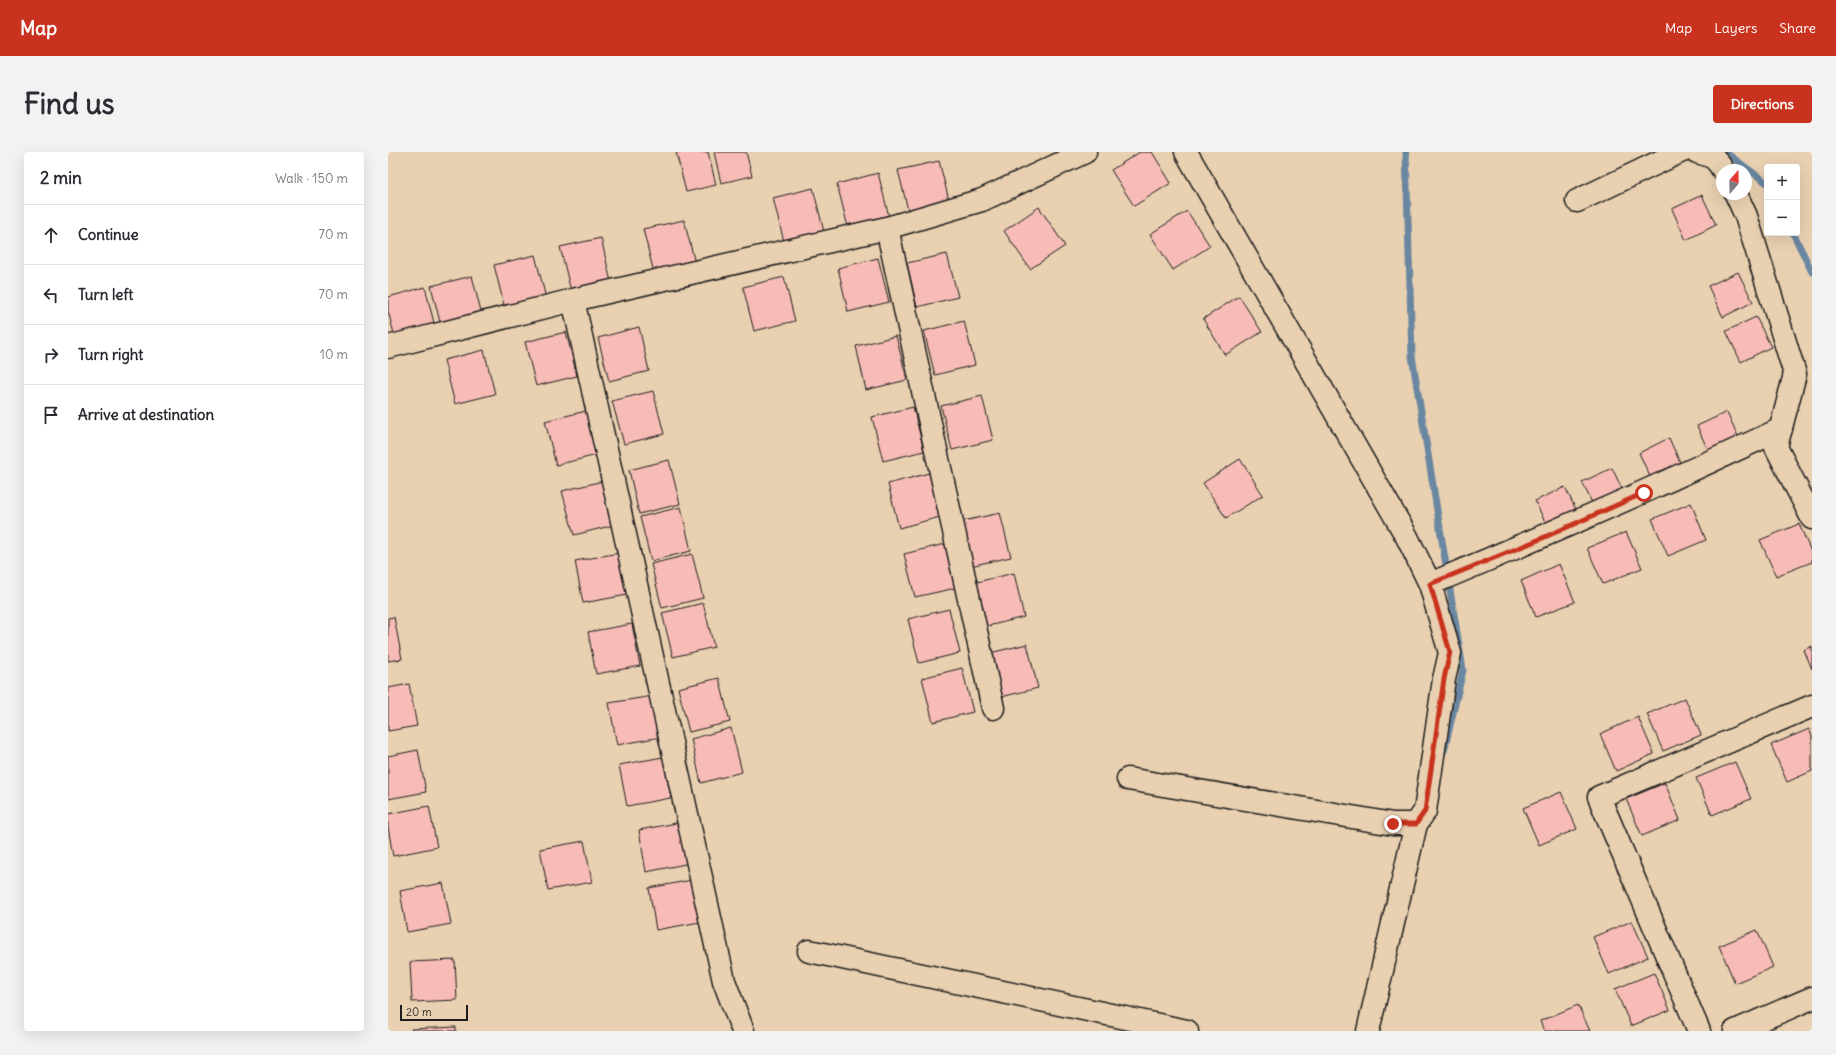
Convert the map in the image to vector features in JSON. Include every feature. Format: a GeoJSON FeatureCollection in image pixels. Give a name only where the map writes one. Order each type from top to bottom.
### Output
{"type":"FeatureCollection","features":[{"type":"Feature","properties":{"kind":"street"},"geometry":{"type":"LineString","coordinates":[[388,347],[573,300],[887,228],[982,200],[1085,152]]}},
{"type":"Feature","properties":{"kind":"street"},"geometry":{"type":"LineString","coordinates":[[1186,152],[1407,537],[1430,584],[1450,652],[1444,679],[1425,811],[1416,824],[1368,1031]]}},
{"type":"Feature","properties":{"kind":"street"},"geometry":{"type":"LineString","coordinates":[[1577,202],[1680,152]]}},
{"type":"Feature","properties":{"kind":"street"},"geometry":{"type":"LineString","coordinates":[[1697,152],[1713,157],[1718,164]]}},
{"type":"Feature","properties":{"kind":"street"},"geometry":{"type":"LineString","coordinates":[[1739,200],[1746,216],[1795,374],[1776,447],[1812,518]]}},
{"type":"Feature","properties":{"kind":"street"},"geometry":{"type":"LineString","coordinates":[[887,228],[993,708]]}},
{"type":"Feature","properties":{"kind":"street"},"geometry":{"type":"LineString","coordinates":[[573,300],[724,981],[743,1031]]}},
{"type":"Feature","properties":{"kind":"street"},"geometry":{"type":"LineString","coordinates":[[1430,584],[1538,540],[1644,493],[1781,429]]}},
{"type":"Feature","properties":{"kind":"street"},"geometry":{"type":"LineString","coordinates":[[1700,1031],[1599,797],[1812,706]]}},
{"type":"Feature","properties":{"kind":"street"},"geometry":{"type":"LineString","coordinates":[[1128,779],[1393,824],[1416,824]]}},
{"type":"Feature","properties":{"kind":"street"},"geometry":{"type":"LineString","coordinates":[[809,951],[1187,1031]]}},
{"type":"Feature","properties":{"kind":"street"},"geometry":{"type":"LineString","coordinates":[[1735,1031],[1812,998]]}},
{"type":"Feature","properties":{"kind":"building"},"geometry":{"type":"Polygon","coordinates":[[[676,152],[708,152],[716,185],[686,192],[676,152]]]}},
{"type":"Feature","properties":{"kind":"building"},"geometry":{"type":"Polygon","coordinates":[[[714,152],[746,152],[752,176],[721,183],[714,152]]]}},
{"type":"Feature","properties":{"kind":"building"},"geometry":{"type":"Polygon","coordinates":[[[1140,152],[1152,152],[1171,183],[1134,206],[1111,170],[1140,152]]]}},
{"type":"Feature","properties":{"kind":"building"},"geometry":{"type":"Polygon","coordinates":[[[939,161],[950,204],[909,214],[898,170],[939,161]]]}},
{"type":"Feature","properties":{"kind":"building"},"geometry":{"type":"Polygon","coordinates":[[[878,173],[889,217],[848,227],[837,184],[878,173]]]}},
{"type":"Feature","properties":{"kind":"building"},"geometry":{"type":"Polygon","coordinates":[[[813,188],[824,232],[784,242],[773,198],[813,188]]]}},
{"type":"Feature","properties":{"kind":"building"},"geometry":{"type":"Polygon","coordinates":[[[1702,195],[1716,225],[1686,240],[1672,209],[1702,195]]]}},
{"type":"Feature","properties":{"kind":"building"},"geometry":{"type":"Polygon","coordinates":[[[1039,207],[1065,246],[1030,269],[1004,231],[1039,207]]]}},
{"type":"Feature","properties":{"kind":"building"},"geometry":{"type":"Polygon","coordinates":[[[1187,211],[1210,246],[1173,270],[1150,234],[1187,211]]]}},
{"type":"Feature","properties":{"kind":"building"},"geometry":{"type":"Polygon","coordinates":[[[684,220],[695,263],[654,273],[643,229],[684,220]]]}},
{"type":"Feature","properties":{"kind":"building"},"geometry":{"type":"Polygon","coordinates":[[[601,238],[611,282],[571,291],[560,247],[601,238]]]}},
{"type":"Feature","properties":{"kind":"building"},"geometry":{"type":"Polygon","coordinates":[[[947,254],[958,297],[917,307],[907,263],[947,254]]]}},
{"type":"Feature","properties":{"kind":"building"},"geometry":{"type":"Polygon","coordinates":[[[535,255],[546,298],[505,309],[494,265],[535,255]]]}},
{"type":"Feature","properties":{"kind":"building"},"geometry":{"type":"Polygon","coordinates":[[[878,258],[889,302],[848,312],[838,268],[878,258]]]}},
{"type":"Feature","properties":{"kind":"building"},"geometry":{"type":"Polygon","coordinates":[[[1738,272],[1753,302],[1723,317],[1708,286],[1738,272]]]}},
{"type":"Feature","properties":{"kind":"building"},"geometry":{"type":"Polygon","coordinates":[[[472,276],[483,320],[442,330],[431,286],[472,276]]]}},
{"type":"Feature","properties":{"kind":"building"},"geometry":{"type":"Polygon","coordinates":[[[784,277],[795,321],[754,331],[743,287],[784,277]]]}},
{"type":"Feature","properties":{"kind":"building"},"geometry":{"type":"Polygon","coordinates":[[[425,287],[436,331],[396,341],[388,311],[388,297],[425,287]]]}},
{"type":"Feature","properties":{"kind":"building"},"geometry":{"type":"Polygon","coordinates":[[[1239,296],[1262,332],[1225,355],[1203,319],[1239,296]]]}},
{"type":"Feature","properties":{"kind":"building"},"geometry":{"type":"Polygon","coordinates":[[[1756,317],[1771,347],[1741,362],[1726,331],[1756,317]]]}},
{"type":"Feature","properties":{"kind":"building"},"geometry":{"type":"Polygon","coordinates":[[[964,321],[975,365],[935,375],[924,331],[964,321]]]}},
{"type":"Feature","properties":{"kind":"building"},"geometry":{"type":"Polygon","coordinates":[[[639,327],[649,371],[609,381],[598,338],[639,327]]]}},
{"type":"Feature","properties":{"kind":"building"},"geometry":{"type":"Polygon","coordinates":[[[566,332],[577,376],[536,386],[525,342],[566,332]]]}},
{"type":"Feature","properties":{"kind":"building"},"geometry":{"type":"Polygon","coordinates":[[[896,336],[907,380],[866,390],[856,346],[896,336]]]}},
{"type":"Feature","properties":{"kind":"building"},"geometry":{"type":"Polygon","coordinates":[[[484,350],[495,394],[455,404],[444,360],[484,350]]]}},
{"type":"Feature","properties":{"kind":"building"},"geometry":{"type":"Polygon","coordinates":[[[653,391],[664,434],[624,444],[612,401],[653,391]]]}},
{"type":"Feature","properties":{"kind":"building"},"geometry":{"type":"Polygon","coordinates":[[[982,396],[993,440],[952,450],[941,406],[982,396]]]}},
{"type":"Feature","properties":{"kind":"building"},"geometry":{"type":"Polygon","coordinates":[[[913,407],[924,451],[883,461],[872,417],[913,407]]]}},
{"type":"Feature","properties":{"kind":"building"},"geometry":{"type":"Polygon","coordinates":[[[586,411],[597,455],[556,465],[545,421],[586,411]]]}},
{"type":"Feature","properties":{"kind":"building"},"geometry":{"type":"Polygon","coordinates":[[[1727,412],[1741,443],[1711,457],[1697,426],[1727,412]]]}},
{"type":"Feature","properties":{"kind":"building"},"geometry":{"type":"Polygon","coordinates":[[[1669,438],[1683,469],[1653,483],[1639,453],[1669,438]]]}},
{"type":"Feature","properties":{"kind":"building"},"geometry":{"type":"Polygon","coordinates":[[[1240,459],[1263,495],[1226,518],[1203,483],[1240,459]]]}},
{"type":"Feature","properties":{"kind":"building"},"geometry":{"type":"Polygon","coordinates":[[[669,460],[680,504],[639,514],[629,470],[669,460]]]}},
{"type":"Feature","properties":{"kind":"building"},"geometry":{"type":"Polygon","coordinates":[[[1612,468],[1627,499],[1597,513],[1582,482],[1612,468]]]}},
{"type":"Feature","properties":{"kind":"building"},"geometry":{"type":"Polygon","coordinates":[[[929,473],[940,517],[899,528],[888,484],[929,473]]]}},
{"type":"Feature","properties":{"kind":"building"},"geometry":{"type":"Polygon","coordinates":[[[603,481],[614,525],[574,535],[562,491],[603,481]]]}},
{"type":"Feature","properties":{"kind":"building"},"geometry":{"type":"Polygon","coordinates":[[[1565,487],[1580,518],[1550,532],[1535,501],[1565,487]]]}},
{"type":"Feature","properties":{"kind":"building"},"geometry":{"type":"Polygon","coordinates":[[[1691,503],[1706,540],[1668,556],[1652,519],[1691,503]]]}},
{"type":"Feature","properties":{"kind":"building"},"geometry":{"type":"Polygon","coordinates":[[[681,507],[691,551],[651,561],[640,517],[681,507]]]}},
{"type":"Feature","properties":{"kind":"building"},"geometry":{"type":"Polygon","coordinates":[[[1000,513],[1011,557],[970,566],[959,522],[1000,513]]]}},
{"type":"Feature","properties":{"kind":"building"},"geometry":{"type":"Polygon","coordinates":[[[1799,524],[1812,554],[1812,562],[1776,576],[1760,540],[1799,524]]]}},
{"type":"Feature","properties":{"kind":"building"},"geometry":{"type":"Polygon","coordinates":[[[1626,532],[1642,568],[1603,584],[1587,548],[1626,532]]]}},
{"type":"Feature","properties":{"kind":"building"},"geometry":{"type":"Polygon","coordinates":[[[945,544],[956,588],[915,597],[904,554],[945,544]]]}},
{"type":"Feature","properties":{"kind":"building"},"geometry":{"type":"Polygon","coordinates":[[[619,553],[627,595],[583,603],[575,561],[619,553]]]}},
{"type":"Feature","properties":{"kind":"building"},"geometry":{"type":"Polygon","coordinates":[[[692,554],[703,598],[662,608],[651,564],[692,554]]]}},
{"type":"Feature","properties":{"kind":"building"},"geometry":{"type":"Polygon","coordinates":[[[1559,564],[1575,602],[1536,617],[1521,581],[1559,564]]]}},
{"type":"Feature","properties":{"kind":"building"},"geometry":{"type":"Polygon","coordinates":[[[1014,573],[1024,617],[984,627],[973,583],[1014,573]]]}},
{"type":"Feature","properties":{"kind":"building"},"geometry":{"type":"Polygon","coordinates":[[[703,603],[714,647],[673,657],[662,613],[703,603]]]}},
{"type":"Feature","properties":{"kind":"building"},"geometry":{"type":"Polygon","coordinates":[[[949,609],[960,653],[919,663],[908,619],[949,609]]]}},
{"type":"Feature","properties":{"kind":"building"},"geometry":{"type":"Polygon","coordinates":[[[394,617],[402,659],[388,661],[388,618],[394,617]]]}},
{"type":"Feature","properties":{"kind":"building"},"geometry":{"type":"Polygon","coordinates":[[[632,624],[640,666],[596,674],[588,632],[632,624]]]}},
{"type":"Feature","properties":{"kind":"building"},"geometry":{"type":"Polygon","coordinates":[[[1027,644],[1038,688],[997,698],[986,654],[1027,644]]]}},
{"type":"Feature","properties":{"kind":"building"},"geometry":{"type":"Polygon","coordinates":[[[1812,646],[1812,669],[1804,650],[1812,646]]]}},
{"type":"Feature","properties":{"kind":"building"},"geometry":{"type":"Polygon","coordinates":[[[962,668],[973,712],[933,722],[922,678],[962,668]]]}},
{"type":"Feature","properties":{"kind":"building"},"geometry":{"type":"Polygon","coordinates":[[[719,678],[730,722],[689,732],[678,688],[719,678]]]}},
{"type":"Feature","properties":{"kind":"building"},"geometry":{"type":"Polygon","coordinates":[[[409,684],[417,726],[388,731],[388,688],[409,684]]]}},
{"type":"Feature","properties":{"kind":"building"},"geometry":{"type":"Polygon","coordinates":[[[653,696],[661,737],[617,745],[609,703],[653,696]]]}},
{"type":"Feature","properties":{"kind":"building"},"geometry":{"type":"Polygon","coordinates":[[[1685,698],[1701,735],[1663,751],[1647,714],[1685,698]]]}},
{"type":"Feature","properties":{"kind":"building"},"geometry":{"type":"Polygon","coordinates":[[[1638,717],[1654,754],[1616,771],[1600,734],[1638,717]]]}},
{"type":"Feature","properties":{"kind":"building"},"geometry":{"type":"Polygon","coordinates":[[[731,728],[742,772],[701,783],[691,739],[731,728]]]}},
{"type":"Feature","properties":{"kind":"building"},"geometry":{"type":"Polygon","coordinates":[[[1809,729],[1812,736],[1812,771],[1787,782],[1771,745],[1809,729]]]}},
{"type":"Feature","properties":{"kind":"building"},"geometry":{"type":"Polygon","coordinates":[[[418,750],[426,792],[388,799],[388,756],[418,750]]]}},
{"type":"Feature","properties":{"kind":"building"},"geometry":{"type":"Polygon","coordinates":[[[663,757],[671,798],[627,806],[619,765],[663,757]]]}},
{"type":"Feature","properties":{"kind":"building"},"geometry":{"type":"Polygon","coordinates":[[[1735,762],[1751,799],[1712,815],[1696,778],[1735,762]]]}},
{"type":"Feature","properties":{"kind":"building"},"geometry":{"type":"Polygon","coordinates":[[[1665,783],[1680,820],[1642,836],[1626,799],[1665,783]]]}},
{"type":"Feature","properties":{"kind":"building"},"geometry":{"type":"Polygon","coordinates":[[[1561,792],[1577,829],[1539,845],[1523,808],[1561,792]]]}},
{"type":"Feature","properties":{"kind":"building"},"geometry":{"type":"Polygon","coordinates":[[[429,806],[437,847],[393,856],[388,827],[388,814],[429,806]]]}},
{"type":"Feature","properties":{"kind":"building"},"geometry":{"type":"Polygon","coordinates":[[[682,822],[690,863],[646,872],[639,830],[682,822]]]}},
{"type":"Feature","properties":{"kind":"building"},"geometry":{"type":"Polygon","coordinates":[[[584,841],[592,882],[548,890],[540,849],[584,841]]]}},
{"type":"Feature","properties":{"kind":"building"},"geometry":{"type":"Polygon","coordinates":[[[692,880],[700,922],[656,930],[649,888],[692,880]]]}},
{"type":"Feature","properties":{"kind":"building"},"geometry":{"type":"Polygon","coordinates":[[[443,883],[451,924],[407,932],[400,891],[443,883]]]}},
{"type":"Feature","properties":{"kind":"building"},"geometry":{"type":"Polygon","coordinates":[[[1632,921],[1648,957],[1609,974],[1593,937],[1632,921]]]}},
{"type":"Feature","properties":{"kind":"building"},"geometry":{"type":"Polygon","coordinates":[[[1757,930],[1773,967],[1735,983],[1719,946],[1757,930]]]}},
{"type":"Feature","properties":{"kind":"building"},"geometry":{"type":"Polygon","coordinates":[[[455,960],[457,1000],[412,1002],[410,962],[455,960]]]}},
{"type":"Feature","properties":{"kind":"building"},"geometry":{"type":"Polygon","coordinates":[[[1654,973],[1670,1010],[1631,1026],[1615,989],[1654,973]]]}},
{"type":"Feature","properties":{"kind":"building"},"geometry":{"type":"Polygon","coordinates":[[[1578,1005],[1590,1031],[1544,1031],[1540,1021],[1578,1005]]]}},
{"type":"Feature","properties":{"kind":"building"},"geometry":{"type":"Polygon","coordinates":[[[456,1027],[456,1031],[412,1031],[411,1029],[456,1027]]]}},
{"type":"Feature","properties":{"kind":"waterway"},"geometry":{"type":"LineString","coordinates":[[1406,152],[1412,356],[1463,670],[1444,751]]}},
{"type":"Feature","properties":{"kind":"waterway"},"geometry":{"type":"LineString","coordinates":[[1725,152],[1764,181]]}},
{"type":"Feature","properties":{"kind":"waterway"},"geometry":{"type":"LineString","coordinates":[[1794,236],[1812,272]]}},
{"type":"Feature","properties":{"kind":"route"},"geometry":{"type":"LineString","coordinates":[[1393,824],[1416,824],[1425,811],[1444,679],[1450,652],[1430,584],[1538,540],[1644,493]]}}]}
